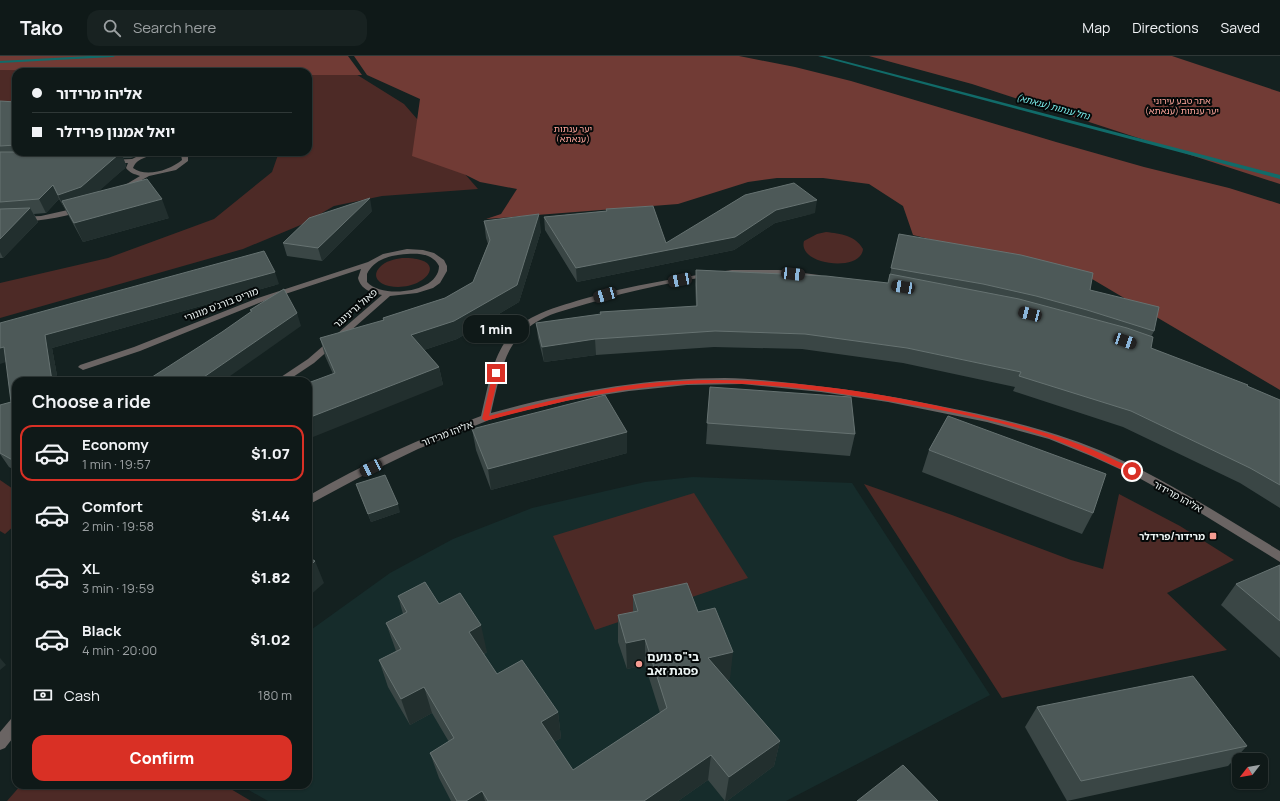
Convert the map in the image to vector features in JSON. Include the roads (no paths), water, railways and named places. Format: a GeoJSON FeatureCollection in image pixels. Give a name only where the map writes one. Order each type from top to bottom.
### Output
{"type":"FeatureCollection","features":[{"type":"Feature","properties":{"kind":"street"},"geometry":{"type":"LineString","coordinates":[[105,161],[133,160],[142,156]]}},
{"type":"Feature","properties":{"kind":"street"},"geometry":{"type":"LineString","coordinates":[[133,160],[129,168],[132,171],[148,174],[167,171],[182,164],[184,156]]}},
{"type":"Feature","properties":{"kind":"street"},"geometry":{"type":"LineString","coordinates":[[117,191],[148,174]]}},
{"type":"Feature","properties":{"kind":"street"},"geometry":{"type":"LineString","coordinates":[[0,220],[36,219],[70,212],[88,206]]}},
{"type":"Feature","properties":{"kind":"street","name":"פאול גרינינגר"},"geometry":{"type":"LineString","coordinates":[[416,251],[428,253],[438,258],[443,264],[444,271],[439,279],[430,286],[409,293],[388,294],[375,291],[366,286],[362,279],[363,271],[369,264],[379,258],[392,254],[416,251]]}},
{"type":"Feature","properties":{"kind":"street","name":"מוריס בורג'ס מונורי"},"geometry":{"type":"LineString","coordinates":[[83,367],[153,343],[226,313],[369,264]]}},
{"type":"Feature","properties":{"kind":"street"},"geometry":{"type":"LineString","coordinates":[[485,419],[496,373],[509,342],[523,328],[537,318],[553,310],[618,292],[732,272],[779,272],[831,278]]}},
{"type":"Feature","properties":{"kind":"street","name":"פאול גרינינגר"},"geometry":{"type":"LineString","coordinates":[[287,377],[311,361],[388,294]]}},
{"type":"Feature","properties":{"kind":"street","name":"אליהו מרידור"},"geometry":{"type":"LineString","coordinates":[[312,499],[413,446],[485,419],[551,402],[660,384],[717,381],[760,383],[829,390],[902,401],[968,414],[1042,433],[1095,453],[1156,483],[1280,556]]}},
{"type":"Feature","properties":{"kind":"street"},"geometry":{"type":"LineString","coordinates":[[0,743],[12,728]]}},
{"type":"Feature","properties":{"kind":"waterway","name":"נחל ענתות (ענאתא)"},"geometry":{"type":"LineString","coordinates":[[0,62],[113,56]]}},
{"type":"Feature","properties":{"kind":"waterway","name":"נחל ענתות (ענאתא)"},"geometry":{"type":"LineString","coordinates":[[820,56],[1280,177]]}},
{"type":"Feature","properties":{"kind":"place","name":"מרידור/פרידלר"},"geometry":{"type":"Point","coordinates":[1213,536]}},
{"type":"Feature","properties":{"kind":"place","name":"בי\"ס נועם פסגת זאב"},"geometry":{"type":"Point","coordinates":[639,664]}},
{"type":"Feature","properties":{"kind":"park label","name":"אתר טבע עירוני יער ענתות (ענאתא)"},"geometry":{"type":"Point","coordinates":[1182,106]}},
{"type":"Feature","properties":{"kind":"park label","name":"יער ענתות (ענאתא)"},"geometry":{"type":"Point","coordinates":[573,134]}}]}
